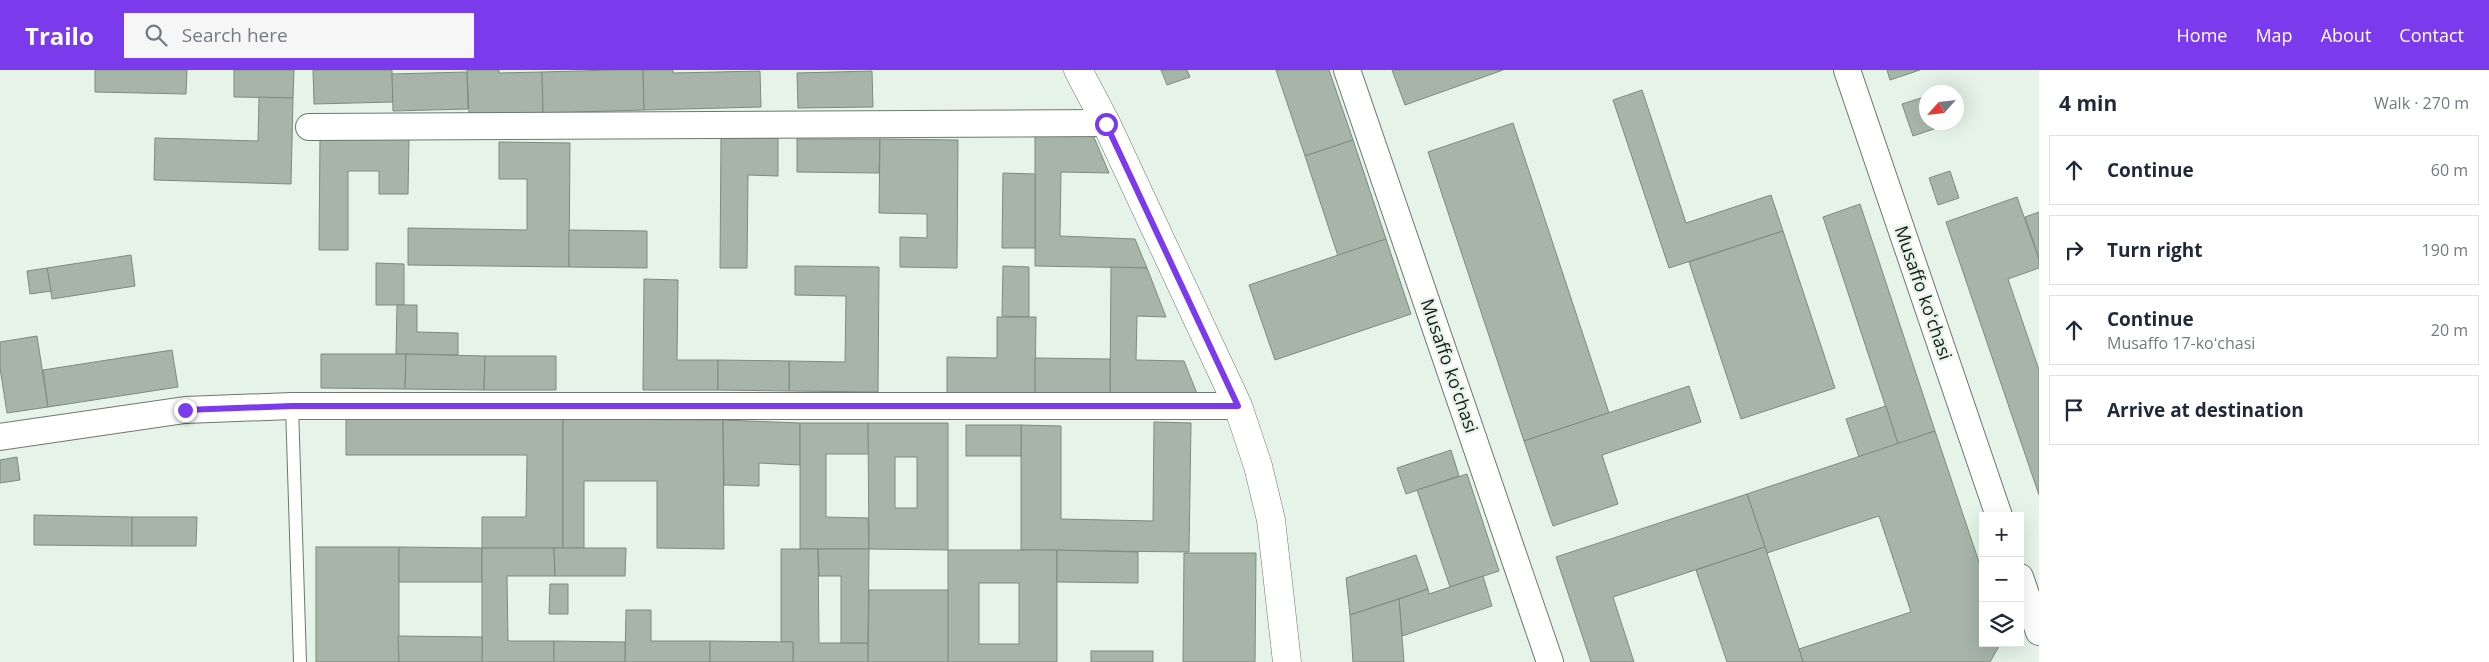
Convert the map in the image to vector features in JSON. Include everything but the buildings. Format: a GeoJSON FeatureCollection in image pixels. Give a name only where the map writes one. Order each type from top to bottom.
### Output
{"type":"FeatureCollection","features":[{"type":"Feature","properties":{"kind":"street"},"geometry":{"type":"LineString","coordinates":[[1078,70],[1106,124],[1238,406],[1258,466],[1271,520],[1287,662]]}},
{"type":"Feature","properties":{"kind":"street","name":"Musaffo koʻchasi"},"geometry":{"type":"LineString","coordinates":[[1348,70],[1550,662]]}},
{"type":"Feature","properties":{"kind":"street","name":"Musaffo koʻchasi"},"geometry":{"type":"LineString","coordinates":[[1847,70],[1998,512]]}},
{"type":"Feature","properties":{"kind":"street"},"geometry":{"type":"LineString","coordinates":[[309,127],[1106,124]]}},
{"type":"Feature","properties":{"kind":"street"},"geometry":{"type":"LineString","coordinates":[[0,437],[185,410],[292,406],[1238,406]]}},
{"type":"Feature","properties":{"kind":"street"},"geometry":{"type":"LineString","coordinates":[[2024,589],[2039,632]]}},
{"type":"Feature","properties":{"kind":"lane"},"geometry":{"type":"LineString","coordinates":[[292,406],[300,662]]}},
{"type":"Feature","properties":{"kind":"route"},"geometry":{"type":"LineString","coordinates":[[185,410],[292,406],[1238,406],[1106,124]]}}]}
